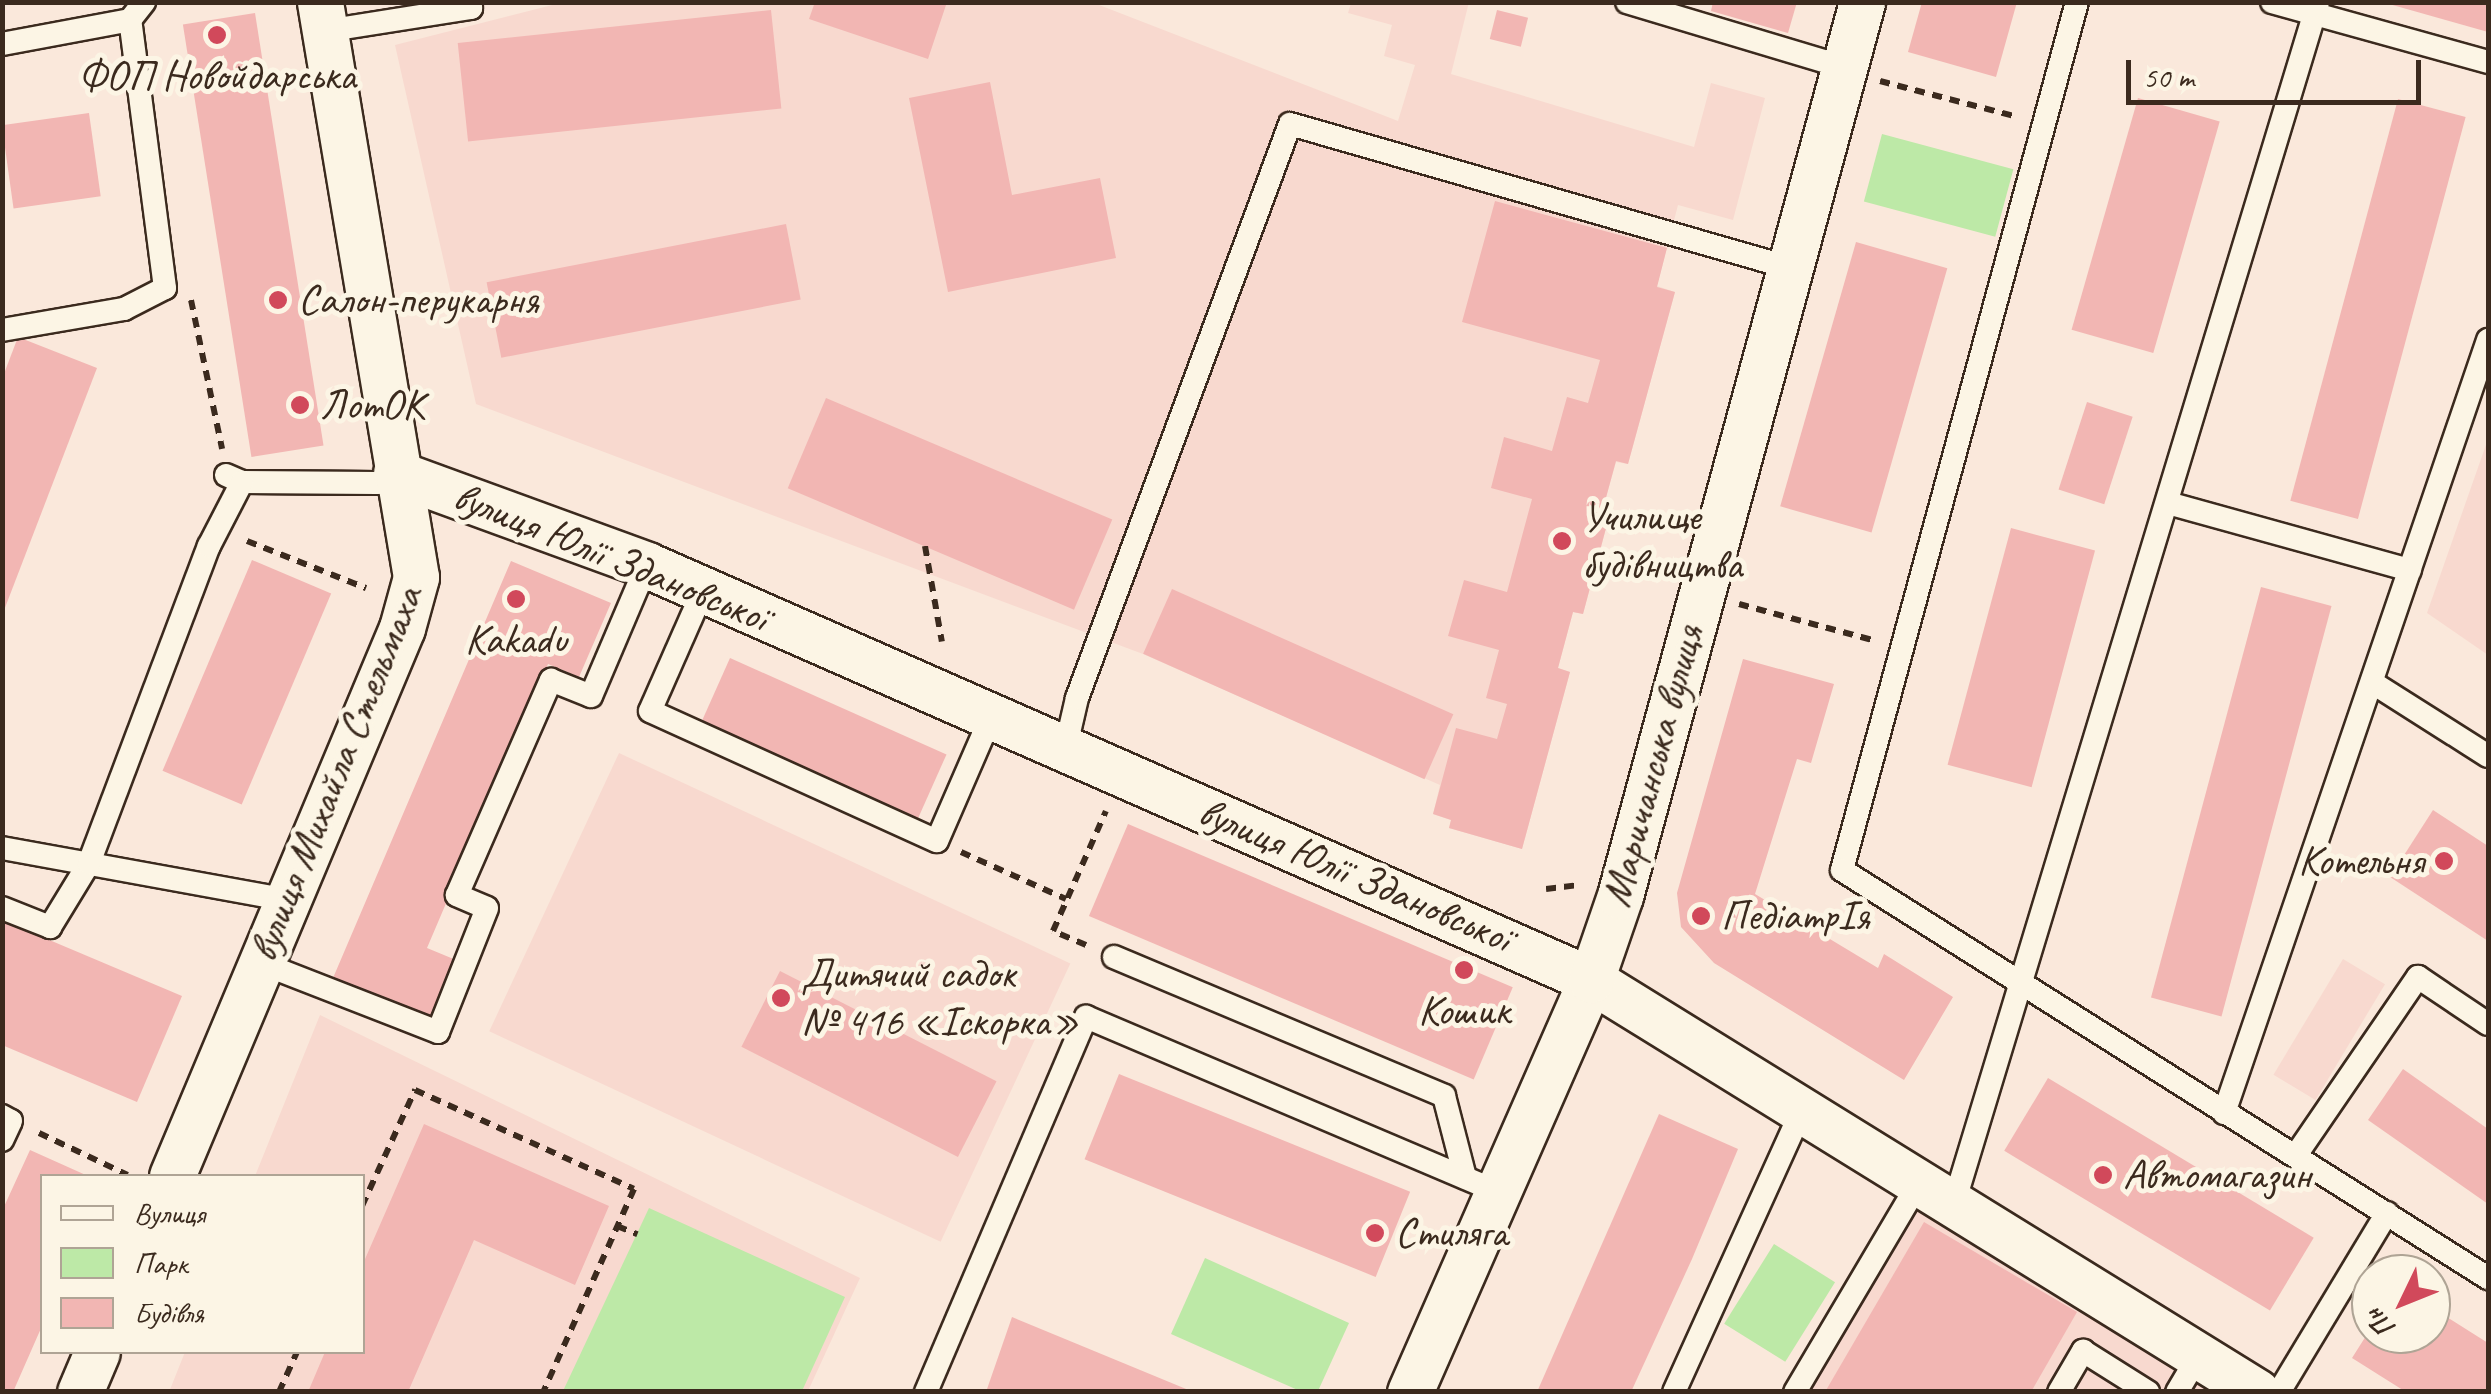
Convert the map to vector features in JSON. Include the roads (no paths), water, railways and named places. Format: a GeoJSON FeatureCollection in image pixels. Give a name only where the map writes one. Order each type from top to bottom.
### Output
{"type":"FeatureCollection","features":[{"type":"Feature","properties":{"kind":"street","name":"Маричанська вулиця"},"geometry":{"type":"LineString","coordinates":[[1410,1392],[1481,1184],[1591,980],[1625,877],[1787,267],[1858,73],[1862,2]]}},
{"type":"Feature","properties":{"kind":"street","name":"вулиця Михайла Стельмаха"},"geometry":{"type":"LineString","coordinates":[[173,1174],[411,594],[412,532],[396,472],[322,17]]}},
{"type":"Feature","properties":{"kind":"street","name":"вулиця Юлії Здановської"},"geometry":{"type":"LineString","coordinates":[[396,472],[647,565],[1591,980],[1937,1193],[2188,1373],[2257,1392]]}},
{"type":"Feature","properties":{"kind":"street"},"geometry":{"type":"LineString","coordinates":[[80,1392],[96,1354]]}},
{"type":"Feature","properties":{"kind":"lane"},"geometry":{"type":"LineString","coordinates":[[322,17],[471,8],[470,2]]}},
{"type":"Feature","properties":{"kind":"lane"},"geometry":{"type":"LineString","coordinates":[[1626,2],[1665,8],[1858,73]]}},
{"type":"Feature","properties":{"kind":"lane"},"geometry":{"type":"LineString","coordinates":[[2076,2],[1842,870],[2488,1278]]}},
{"type":"Feature","properties":{"kind":"lane"},"geometry":{"type":"LineString","coordinates":[[2272,2],[2316,8],[2488,62]]}},
{"type":"Feature","properties":{"kind":"lane"},"geometry":{"type":"LineString","coordinates":[[1795,1392],[1937,1193],[2023,984],[2316,8]]}},
{"type":"Feature","properties":{"kind":"lane"},"geometry":{"type":"LineString","coordinates":[[2,44],[137,11],[164,288],[124,310],[2,330]]}},
{"type":"Feature","properties":{"kind":"lane"},"geometry":{"type":"LineString","coordinates":[[1065,750],[1077,698],[1290,124],[1787,267]]}},
{"type":"Feature","properties":{"kind":"lane"},"geometry":{"type":"LineString","coordinates":[[2224,1113],[2488,340]]}},
{"type":"Feature","properties":{"kind":"lane"},"geometry":{"type":"LineString","coordinates":[[2,908],[50,927],[88,863],[234,479],[376,483],[396,472]]}},
{"type":"Feature","properties":{"kind":"lane"},"geometry":{"type":"LineString","coordinates":[[2168,503],[2410,570]]}},
{"type":"Feature","properties":{"kind":"lane"},"geometry":{"type":"LineString","coordinates":[[261,963],[438,1032],[487,908],[457,895],[551,680],[591,696],[647,565]]}},
{"type":"Feature","properties":{"kind":"lane"},"geometry":{"type":"LineString","coordinates":[[704,591],[650,711],[937,841],[991,717]]}},
{"type":"Feature","properties":{"kind":"lane"},"geometry":{"type":"LineString","coordinates":[[2373,683],[2488,756]]}},
{"type":"Feature","properties":{"kind":"lane"},"geometry":{"type":"LineString","coordinates":[[2,848],[287,900]]}},
{"type":"Feature","properties":{"kind":"lane"},"geometry":{"type":"LineString","coordinates":[[1114,957],[1444,1096],[1481,1184]]}},
{"type":"Feature","properties":{"kind":"lane"},"geometry":{"type":"LineString","coordinates":[[2296,1155],[2418,976],[2488,1024]]}},
{"type":"Feature","properties":{"kind":"lane"},"geometry":{"type":"LineString","coordinates":[[926,1392],[1086,1017],[1481,1184]]}},
{"type":"Feature","properties":{"kind":"lane"},"geometry":{"type":"LineString","coordinates":[[1674,1392],[1803,1108]]}},
{"type":"Feature","properties":{"kind":"lane"},"geometry":{"type":"LineString","coordinates":[[2279,1392],[2387,1213]]}},
{"type":"Feature","properties":{"kind":"lane"},"geometry":{"type":"LineString","coordinates":[[2059,1392],[2084,1351],[2121,1385],[2148,1392]]}},
{"type":"Feature","properties":{"kind":"place","name":"ФОП Новойдарська"},"geometry":{"type":"Point","coordinates":[217,35]}},
{"type":"Feature","properties":{"kind":"place","name":"Салон-перукарня"},"geometry":{"type":"Point","coordinates":[278,300]}},
{"type":"Feature","properties":{"kind":"place","name":"ЛотОК"},"geometry":{"type":"Point","coordinates":[300,405]}},
{"type":"Feature","properties":{"kind":"place","name":"Училище будівництва"},"geometry":{"type":"Point","coordinates":[1562,541]}},
{"type":"Feature","properties":{"kind":"place","name":"Kakadu"},"geometry":{"type":"Point","coordinates":[516,599]}},
{"type":"Feature","properties":{"kind":"place","name":"Котельня"},"geometry":{"type":"Point","coordinates":[2444,861]}},
{"type":"Feature","properties":{"kind":"place","name":"ПедіатрІя"},"geometry":{"type":"Point","coordinates":[1701,916]}},
{"type":"Feature","properties":{"kind":"place","name":"Кошик"},"geometry":{"type":"Point","coordinates":[1464,970]}},
{"type":"Feature","properties":{"kind":"place","name":"Дитячий садок № 416 «Іскорка»"},"geometry":{"type":"Point","coordinates":[781,998]}},
{"type":"Feature","properties":{"kind":"place","name":"Автомагазин"},"geometry":{"type":"Point","coordinates":[2103,1175]}},
{"type":"Feature","properties":{"kind":"place","name":"Стиляга"},"geometry":{"type":"Point","coordinates":[1375,1233]}}]}
